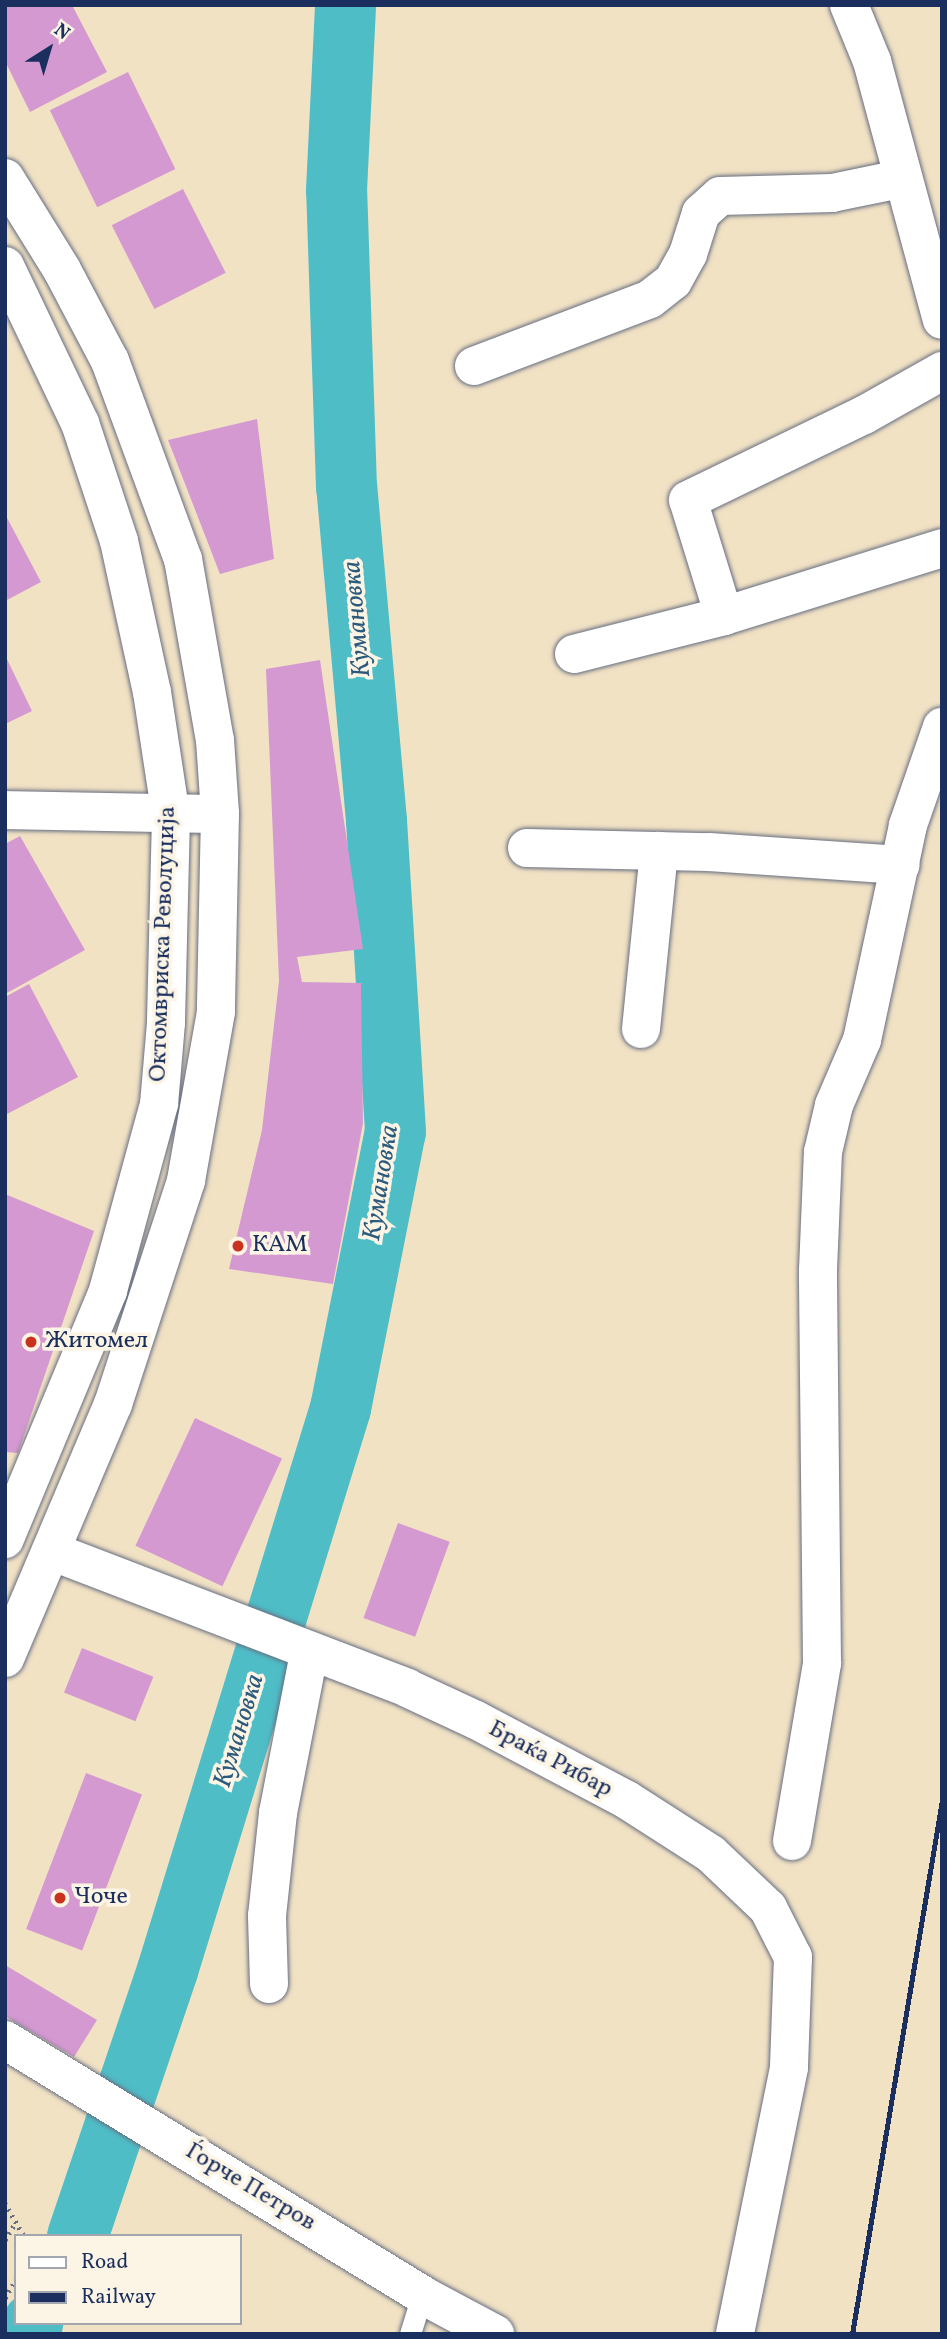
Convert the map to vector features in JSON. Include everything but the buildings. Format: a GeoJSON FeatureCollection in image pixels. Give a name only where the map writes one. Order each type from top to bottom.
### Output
{"type":"FeatureCollection","features":[{"type":"Feature","properties":{"kind":"street"},"geometry":{"type":"LineString","coordinates":[[849,5],[872,61],[900,178],[942,320]]}},
{"type":"Feature","properties":{"kind":"street","name":"Октомвриска Револуција"},"geometry":{"type":"LineString","coordinates":[[5,178],[62,270],[110,361],[183,559],[215,740],[220,814],[216,1012],[186,1181],[113,1404],[5,1658]]}},
{"type":"Feature","properties":{"kind":"street"},"geometry":{"type":"LineString","coordinates":[[474,366],[650,299],[673,281],[688,254],[701,213],[720,196],[832,193],[900,178]]}},
{"type":"Feature","properties":{"kind":"street","name":"Октомвриска Револуција"},"geometry":{"type":"LineString","coordinates":[[5,267],[80,423],[119,541],[152,692],[171,816],[166,1023],[159,1104],[108,1291],[5,1539]]}},
{"type":"Feature","properties":{"kind":"street"},"geometry":{"type":"LineString","coordinates":[[724,617],[688,500],[864,415],[942,371]]}},
{"type":"Feature","properties":{"kind":"street"},"geometry":{"type":"LineString","coordinates":[[574,653],[724,617],[942,548]]}},
{"type":"Feature","properties":{"kind":"street"},"geometry":{"type":"LineString","coordinates":[[792,1841],[822,1663],[818,1270],[823,1152],[834,1105],[862,1040],[908,825],[942,727]]}},
{"type":"Feature","properties":{"kind":"street"},"geometry":{"type":"LineString","coordinates":[[5,810],[171,816],[220,814]]}},
{"type":"Feature","properties":{"kind":"street"},"geometry":{"type":"LineString","coordinates":[[527,848],[659,851],[901,865]]}},
{"type":"Feature","properties":{"kind":"street"},"geometry":{"type":"LineString","coordinates":[[641,1029],[659,851]]}},
{"type":"Feature","properties":{"kind":"street","name":"Браќа Рибар"},"geometry":{"type":"LineString","coordinates":[[51,1551],[154,1587],[309,1653],[407,1688],[627,1800],[711,1854],[768,1908],[793,1957],[789,2068],[735,2334]]}},
{"type":"Feature","properties":{"kind":"street"},"geometry":{"type":"LineString","coordinates":[[269,1984],[267,1916],[278,1813],[309,1653]]}},
{"type":"Feature","properties":{"kind":"street","name":"Ѓорче Петров"},"geometry":{"type":"LineString","coordinates":[[5,2040],[258,2192],[422,2295],[495,2334]]}},
{"type":"Feature","properties":{"kind":"lane"},"geometry":{"type":"LineString","coordinates":[[410,2334],[422,2295]]}},
{"type":"Feature","properties":{"kind":"path"},"geometry":{"type":"LineString","coordinates":[[5,2203],[14,2225],[22,2234]]}},
{"type":"Feature","properties":{"kind":"path"},"geometry":{"type":"LineString","coordinates":[[5,2240],[14,2225]]}},
{"type":"Feature","properties":{"kind":"path"},"geometry":{"type":"LineString","coordinates":[[5,2298],[14,2282]]}},
{"type":"Feature","properties":{"kind":"waterway","name":"Кумановка"},"geometry":{"type":"LineString","coordinates":[[78,2234],[167,1970],[340,1408],[395,1131],[376,820],[346,487],[336,190],[345,5]]}},
{"type":"Feature","properties":{"kind":"waterway","name":"Кумановка"},"geometry":{"type":"LineString","coordinates":[[26,2334],[31,2325]]}},
{"type":"Feature","properties":{"kind":"railway"},"geometry":{"type":"LineString","coordinates":[[852,2334],[942,1800]]}},
{"type":"Feature","properties":{"kind":"place","name":"КАМ"},"geometry":{"type":"Point","coordinates":[238,1246]}},
{"type":"Feature","properties":{"kind":"place","name":"Житомел"},"geometry":{"type":"Point","coordinates":[31,1342]}},
{"type":"Feature","properties":{"kind":"place","name":"Чоче"},"geometry":{"type":"Point","coordinates":[60,1898]}}]}
